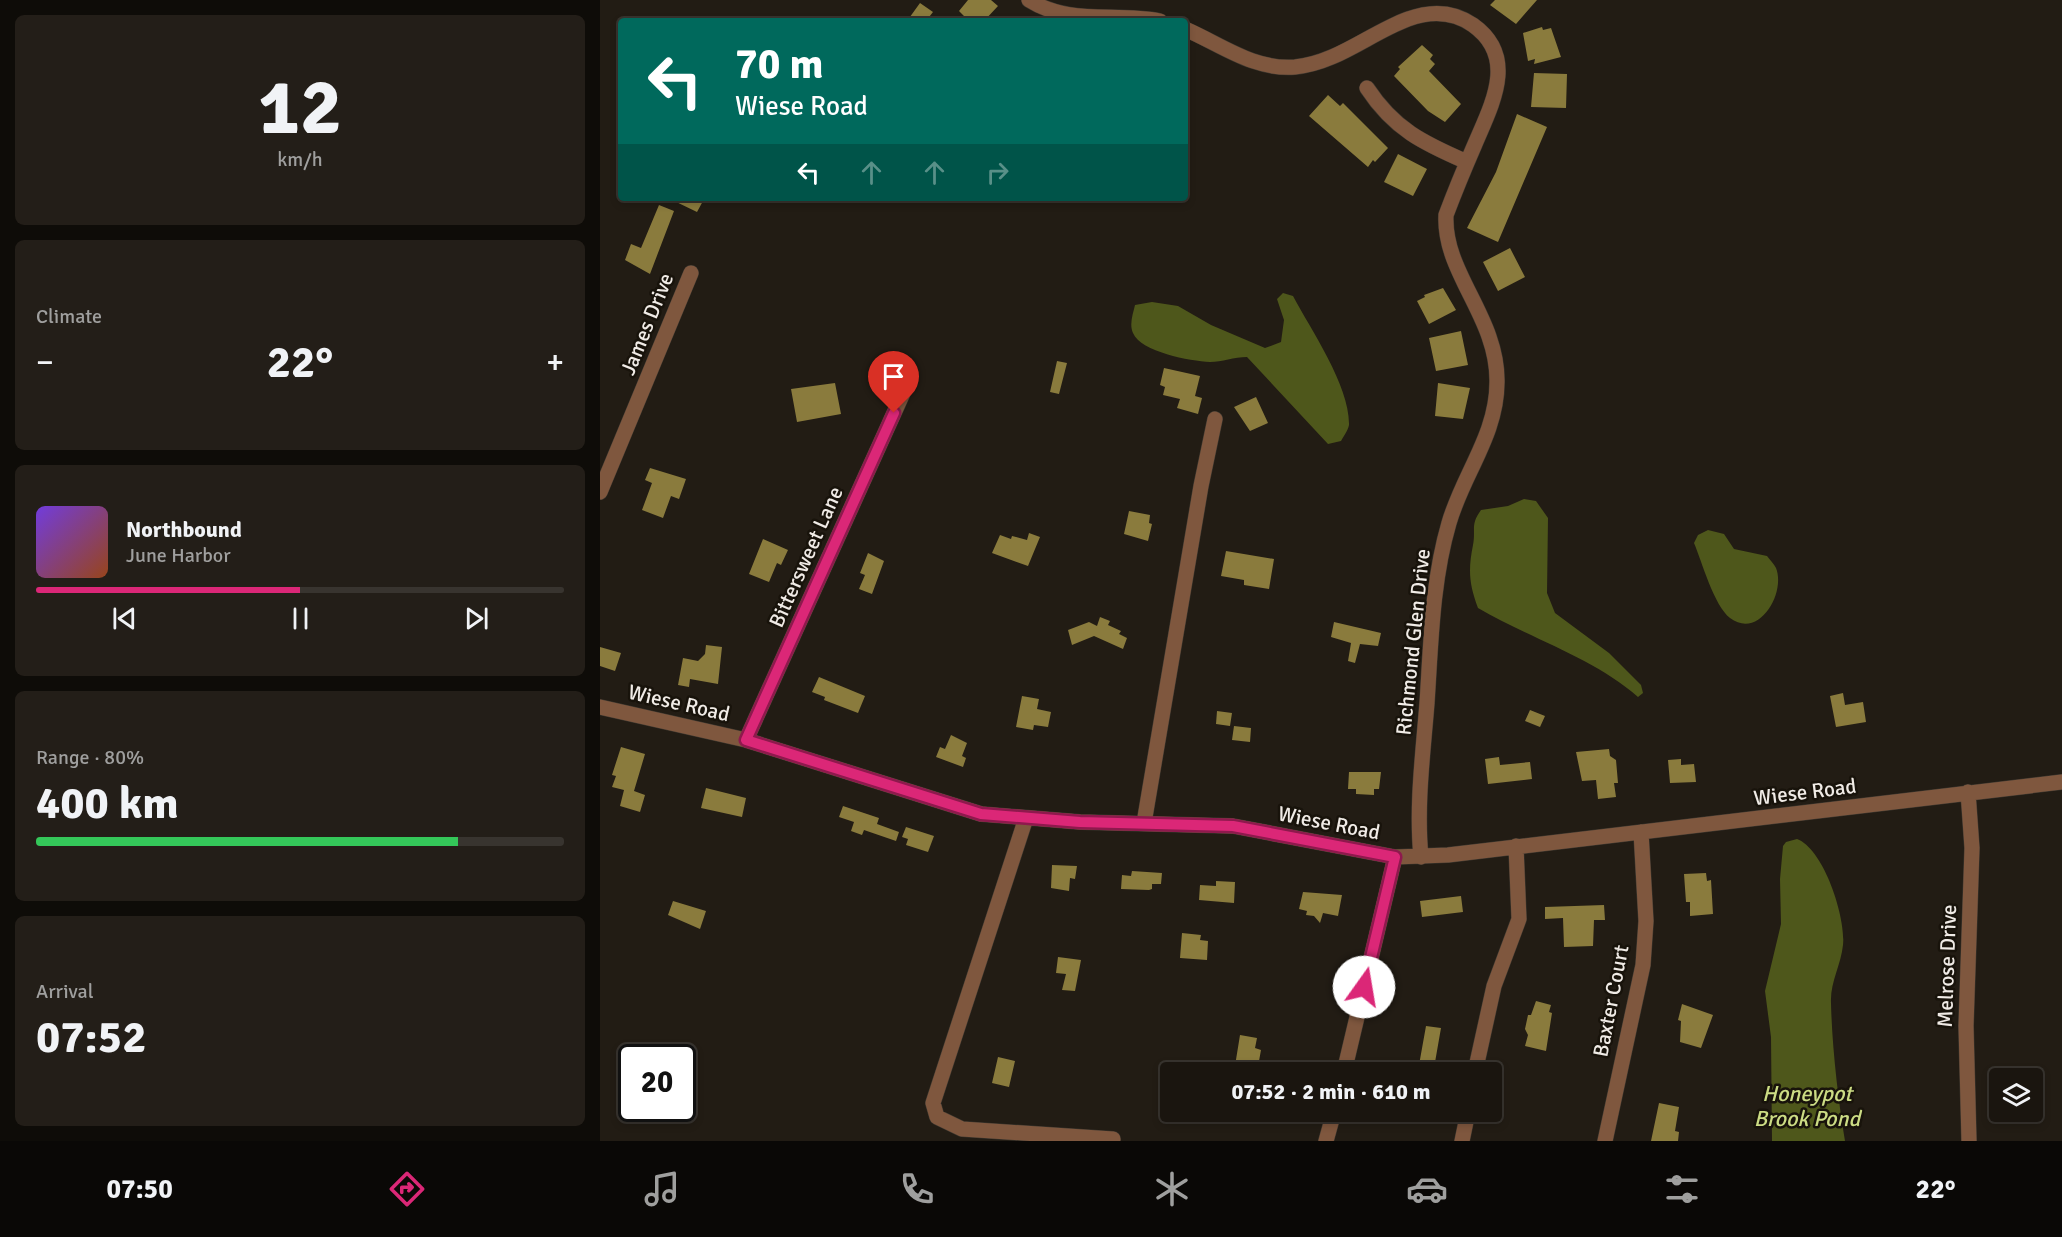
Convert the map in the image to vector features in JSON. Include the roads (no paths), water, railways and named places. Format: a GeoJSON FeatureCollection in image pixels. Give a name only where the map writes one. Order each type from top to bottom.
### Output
{"type":"FeatureCollection","features":[{"type":"Feature","properties":{"kind":"street"},"geometry":{"type":"LineString","coordinates":[[1029,0],[1042,8],[1086,18]]}},
{"type":"Feature","properties":{"kind":"street","name":"Richmond Glen Drive"},"geometry":{"type":"LineString","coordinates":[[1188,30],[1249,61],[1271,66],[1295,67],[1314,63],[1339,53],[1406,19],[1442,12],[1468,21],[1478,28],[1491,45],[1498,60],[1499,79],[1494,101],[1446,215],[1445,232],[1451,253],[1484,318],[1495,351],[1497,382],[1495,411],[1488,435],[1460,491],[1449,523],[1437,578],[1421,780],[1421,857]]}},
{"type":"Feature","properties":{"kind":"street"},"geometry":{"type":"LineString","coordinates":[[1116,18],[1143,18]]}},
{"type":"Feature","properties":{"kind":"street"},"geometry":{"type":"LineString","coordinates":[[1367,88],[1386,116],[1399,127],[1427,144],[1467,162]]}},
{"type":"Feature","properties":{"kind":"street","name":"James Drive"},"geometry":{"type":"LineString","coordinates":[[600,492],[691,273]]}},
{"type":"Feature","properties":{"kind":"street","name":"Bittersweet Lane"},"geometry":{"type":"LineString","coordinates":[[746,740],[904,391]]}},
{"type":"Feature","properties":{"kind":"street"},"geometry":{"type":"LineString","coordinates":[[1144,823],[1201,486],[1215,419]]}},
{"type":"Feature","properties":{"kind":"street","name":"Wiese Road"},"geometry":{"type":"LineString","coordinates":[[600,707],[746,740],[981,814],[1026,818],[1233,826],[1395,857],[1421,857],[2062,782]]}},
{"type":"Feature","properties":{"kind":"street","name":"Melrose Drive"},"geometry":{"type":"LineString","coordinates":[[1968,792],[1972,848],[1966,1026],[1969,1141]]}},
{"type":"Feature","properties":{"kind":"street"},"geometry":{"type":"LineString","coordinates":[[1026,818],[933,1103],[937,1117],[962,1129],[1113,1139]]}},
{"type":"Feature","properties":{"kind":"street","name":"Baxter Court"},"geometry":{"type":"LineString","coordinates":[[1605,1141],[1643,965],[1646,921],[1641,832]]}},
{"type":"Feature","properties":{"kind":"street"},"geometry":{"type":"LineString","coordinates":[[1477,1062],[1494,986],[1519,919],[1516,846]]}},
{"type":"Feature","properties":{"kind":"street"},"geometry":{"type":"LineString","coordinates":[[1346,1062],[1395,857]]}},
{"type":"Feature","properties":{"kind":"street"},"geometry":{"type":"LineString","coordinates":[[1326,1141],[1331,1122]]}},
{"type":"Feature","properties":{"kind":"street"},"geometry":{"type":"LineString","coordinates":[[1462,1141],[1466,1122]]}},
{"type":"Feature","properties":{"kind":"water"},"geometry":{"type":"Polygon","coordinates":[[[1283,293],[1293,296],[1328,359],[1343,393],[1349,425],[1341,441],[1328,444],[1247,357],[1210,362],[1167,354],[1138,340],[1131,326],[1135,305],[1152,302],[1178,306],[1211,325],[1265,348],[1281,342],[1284,320],[1277,299],[1283,293]]]}},
{"type":"Feature","properties":{"kind":"water"},"geometry":{"type":"Polygon","coordinates":[[[1524,499],[1536,501],[1548,518],[1547,593],[1555,613],[1609,653],[1641,685],[1643,693],[1638,697],[1602,671],[1478,608],[1471,584],[1470,570],[1476,520],[1481,510],[1508,506],[1524,499]]]}},
{"type":"Feature","properties":{"kind":"water"},"geometry":{"type":"Polygon","coordinates":[[[1708,530],[1724,534],[1734,549],[1767,556],[1776,568],[1777,589],[1773,601],[1768,611],[1751,623],[1741,623],[1730,618],[1719,604],[1709,583],[1694,543],[1698,535],[1708,530]]]}},
{"type":"Feature","properties":{"kind":"water","name":"Honeypot Brook Pond"},"geometry":{"type":"Polygon","coordinates":[[[1797,839],[1807,845],[1824,870],[1841,918],[1843,945],[1832,988],[1831,1003],[1836,1072],[1845,1141],[1772,1141],[1771,1037],[1765,991],[1781,924],[1780,879],[1783,846],[1786,842],[1797,839]]]}}]}
